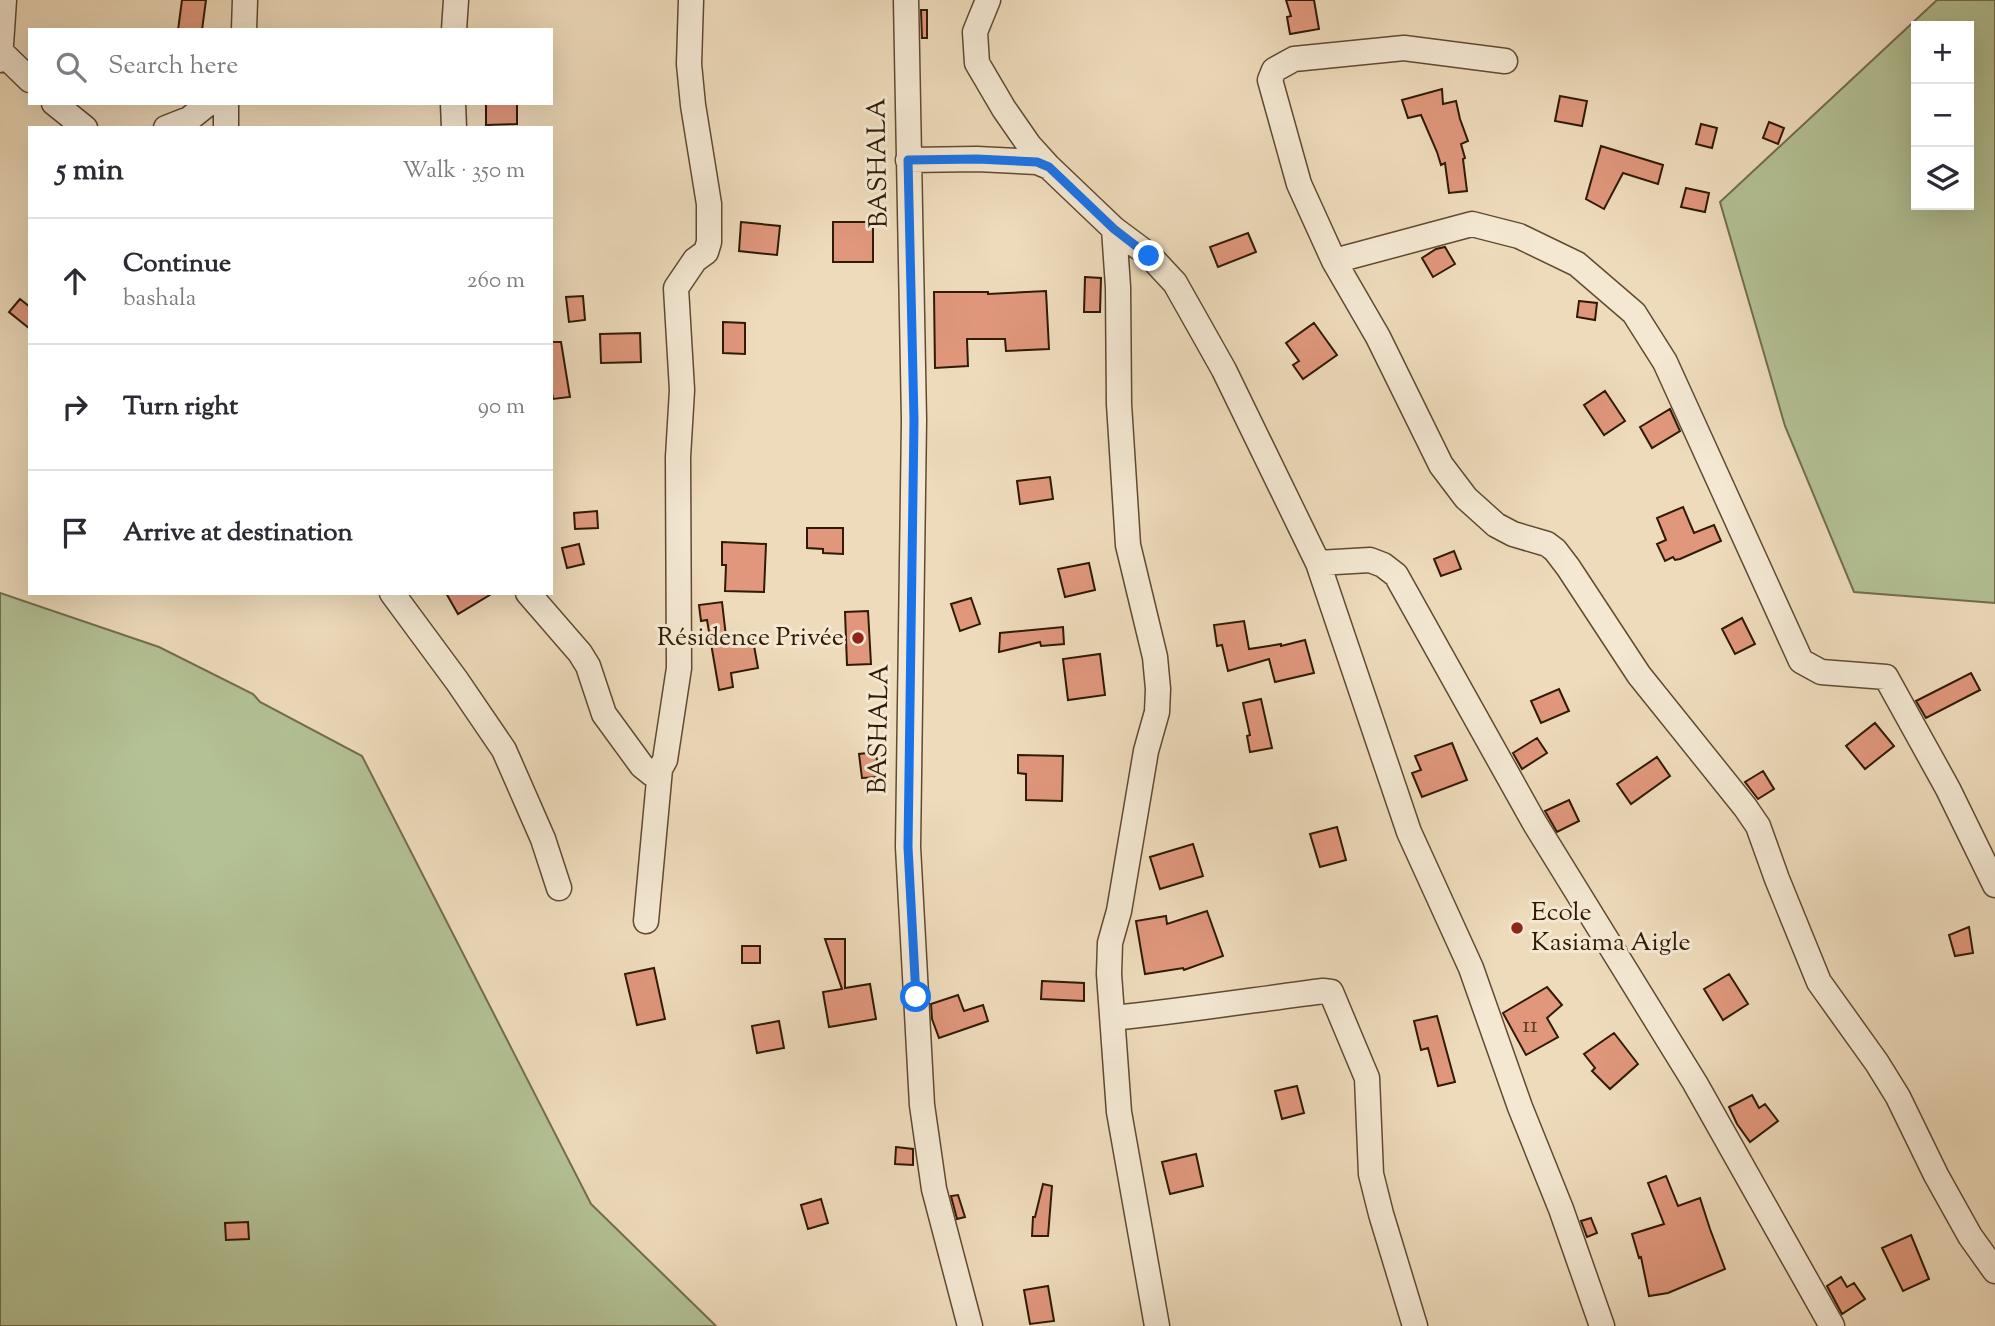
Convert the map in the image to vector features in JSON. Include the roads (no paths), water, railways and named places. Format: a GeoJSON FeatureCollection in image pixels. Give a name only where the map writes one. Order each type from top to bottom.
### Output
{"type":"FeatureCollection","features":[{"type":"Feature","properties":{"kind":"street"},"geometry":{"type":"LineString","coordinates":[[0,60],[4,0]]}},
{"type":"Feature","properties":{"kind":"street"},"geometry":{"type":"LineString","coordinates":[[244,28],[245,0]]}},
{"type":"Feature","properties":{"kind":"street"},"geometry":{"type":"LineString","coordinates":[[454,28],[456,0]]}},
{"type":"Feature","properties":{"kind":"street"},"geometry":{"type":"LineString","coordinates":[[646,921],[660,769],[665,760],[680,654],[677,561],[682,390],[676,288],[695,260],[706,252],[709,242],[709,204],[689,64],[691,0]]}},
{"type":"Feature","properties":{"kind":"street","name":"BASHALA"},"geometry":{"type":"LineString","coordinates":[[906,0],[914,420],[908,860],[924,1117],[934,1189],[970,1326]]}},
{"type":"Feature","properties":{"kind":"street"},"geometry":{"type":"LineString","coordinates":[[988,0],[975,32],[978,63],[1004,109],[1029,145],[1049,167],[1114,229],[1149,256],[1175,283],[1224,370],[1318,562],[1409,832],[1471,968],[1602,1326]]}},
{"type":"Feature","properties":{"kind":"street"},"geometry":{"type":"LineString","coordinates":[[1505,61],[1404,48],[1294,59],[1274,69],[1270,80],[1299,184],[1334,261],[1378,337],[1451,480],[1466,498],[1496,525],[1513,534],[1547,544],[1555,550],[1639,675],[1758,827],[1819,982],[1877,1063],[1970,1236],[1995,1271]]}},
{"type":"Feature","properties":{"kind":"street"},"geometry":{"type":"LineString","coordinates":[[0,51],[28,78]]}},
{"type":"Feature","properties":{"kind":"street"},"geometry":{"type":"LineString","coordinates":[[56,105],[83,126]]}},
{"type":"Feature","properties":{"kind":"street"},"geometry":{"type":"LineString","coordinates":[[171,126],[189,119],[206,105]]}},
{"type":"Feature","properties":{"kind":"street"},"geometry":{"type":"LineString","coordinates":[[226,105],[226,126]]}},
{"type":"Feature","properties":{"kind":"street"},"geometry":{"type":"LineString","coordinates":[[453,105],[454,126]]}},
{"type":"Feature","properties":{"kind":"street"},"geometry":{"type":"LineString","coordinates":[[908,160],[977,159],[1037,162],[1049,167]]}},
{"type":"Feature","properties":{"kind":"street"},"geometry":{"type":"LineString","coordinates":[[1334,261],[1472,224],[1520,236],[1577,264],[1634,313],[1665,362],[1801,661],[1821,672],[1886,677],[1948,789],[1995,885]]}},
{"type":"Feature","properties":{"kind":"street"},"geometry":{"type":"LineString","coordinates":[[1114,229],[1118,287],[1119,404],[1128,545],[1155,657],[1158,689],[1157,712],[1146,751],[1119,911],[1110,943],[1109,974],[1119,1112],[1157,1326]]}},
{"type":"Feature","properties":{"kind":"street"},"geometry":{"type":"LineString","coordinates":[[1318,562],[1370,559],[1396,575],[1534,822],[1695,1083],[1832,1326]]}},
{"type":"Feature","properties":{"kind":"street"},"geometry":{"type":"LineString","coordinates":[[393,595],[504,750],[543,839],[559,888]]}},
{"type":"Feature","properties":{"kind":"street"},"geometry":{"type":"LineString","coordinates":[[530,595],[580,653],[588,666],[604,714],[642,766],[652,774],[660,769]]}},
{"type":"Feature","properties":{"kind":"street"},"geometry":{"type":"LineString","coordinates":[[1113,1018],[1331,992],[1367,1078],[1371,1174],[1415,1326]]}},
{"type":"Feature","properties":{"kind":"place","name":"Résidence Privée"},"geometry":{"type":"Point","coordinates":[858,638]}},
{"type":"Feature","properties":{"kind":"place","name":"Ecole Kasiama Aigle"},"geometry":{"type":"Point","coordinates":[1517,928]}}]}
